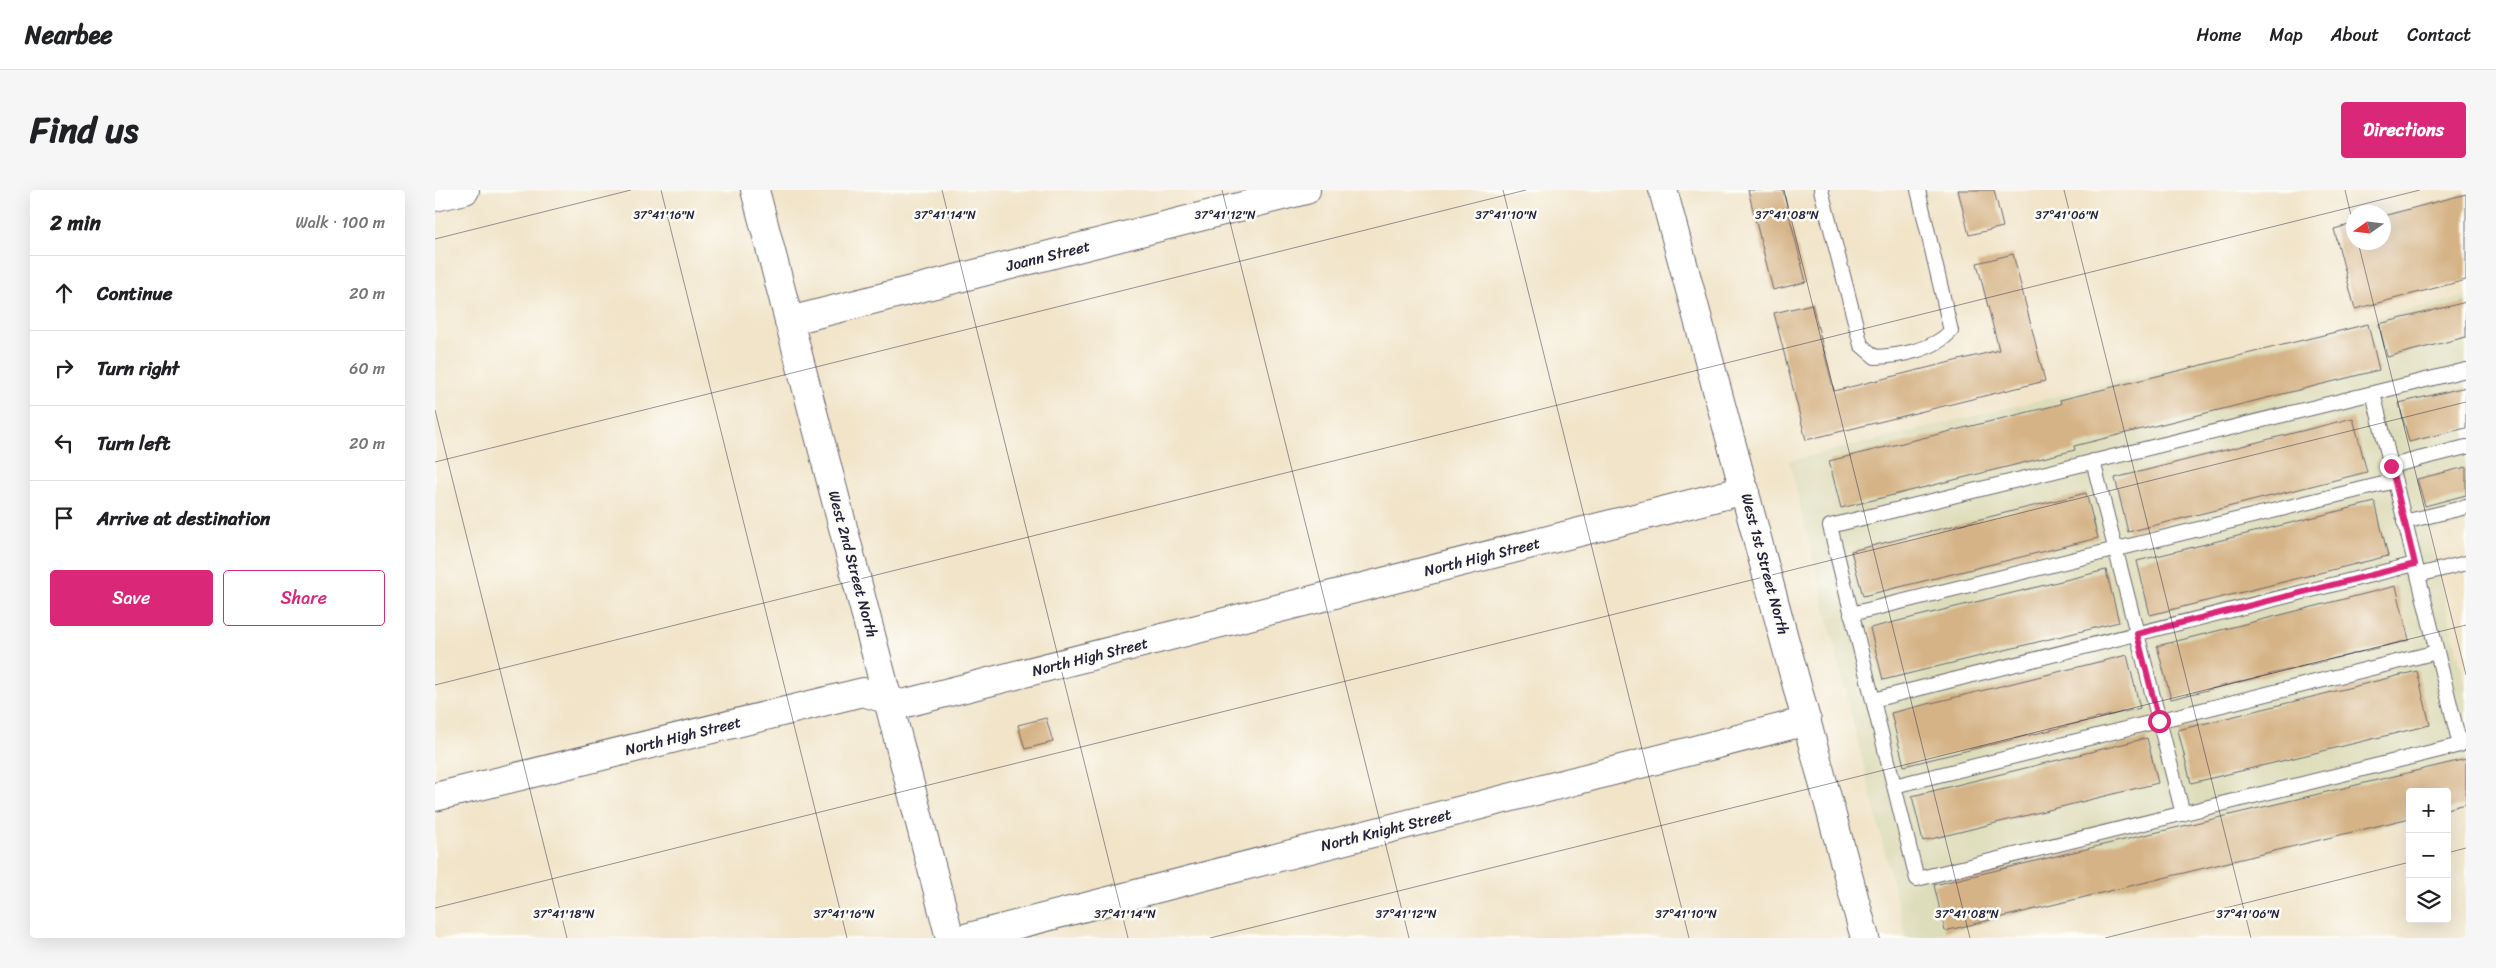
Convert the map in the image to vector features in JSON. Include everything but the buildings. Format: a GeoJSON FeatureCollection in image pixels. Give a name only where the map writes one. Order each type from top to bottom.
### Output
{"type":"FeatureCollection","features":[{"type":"Feature","properties":{"kind":"street"},"geometry":{"type":"LineString","coordinates":[[435,197],[465,190]]}},
{"type":"Feature","properties":{"kind":"street","name":"West 2nd Street North"},"geometry":{"type":"LineString","coordinates":[[755,190],[950,938]]}},
{"type":"Feature","properties":{"kind":"street","name":"Joann Street"},"geometry":{"type":"LineString","coordinates":[[789,321],[1306,190]]}},
{"type":"Feature","properties":{"kind":"street","name":"West 1st Street North"},"geometry":{"type":"LineString","coordinates":[[1663,190],[1865,938]]}},
{"type":"Feature","properties":{"kind":"street","name":"North High Street"},"geometry":{"type":"LineString","coordinates":[[435,797],[863,692],[902,704],[1745,490]]}},
{"type":"Feature","properties":{"kind":"street","name":"North Knight Street"},"geometry":{"type":"LineString","coordinates":[[965,938],[1807,721]]}},
{"type":"Feature","properties":{"kind":"lane"},"geometry":{"type":"LineString","coordinates":[[1821,190],[1861,344],[1875,357],[1888,356],[1937,344],[1951,331],[1918,190]]}},
{"type":"Feature","properties":{"kind":"lane"},"geometry":{"type":"LineString","coordinates":[[2373,392],[2460,746],[1917,879],[1830,526],[2373,392],[2466,370]]}},
{"type":"Feature","properties":{"kind":"lane"},"geometry":{"type":"LineString","coordinates":[[2391,466],[2466,447]]}},
{"type":"Feature","properties":{"kind":"lane"},"geometry":{"type":"LineString","coordinates":[[2093,461],[2183,814]]}},
{"type":"Feature","properties":{"kind":"lane"},"geometry":{"type":"LineString","coordinates":[[1851,614],[2395,481]]}},
{"type":"Feature","properties":{"kind":"lane"},"geometry":{"type":"LineString","coordinates":[[2404,522],[2466,507]]}},
{"type":"Feature","properties":{"kind":"lane"},"geometry":{"type":"LineString","coordinates":[[1873,700],[2137,634],[2416,569],[2466,563]]}},
{"type":"Feature","properties":{"kind":"lane"},"geometry":{"type":"LineString","coordinates":[[1894,786],[2437,652]]}},
{"type":"Feature","properties":{"kind":"shaded area"},"geometry":{"type":"Polygon","coordinates":[[[2466,296],[2466,523],[2428,532],[2466,688],[2466,806],[2451,810],[2451,788],[2406,788],[2406,821],[1925,938],[1906,938],[1789,461],[2466,296]]]}},
{"type":"Feature","properties":{"kind":"route"},"geometry":{"type":"LineString","coordinates":[[2159,721],[2137,634],[2415,564],[2391,466]]}}]}
